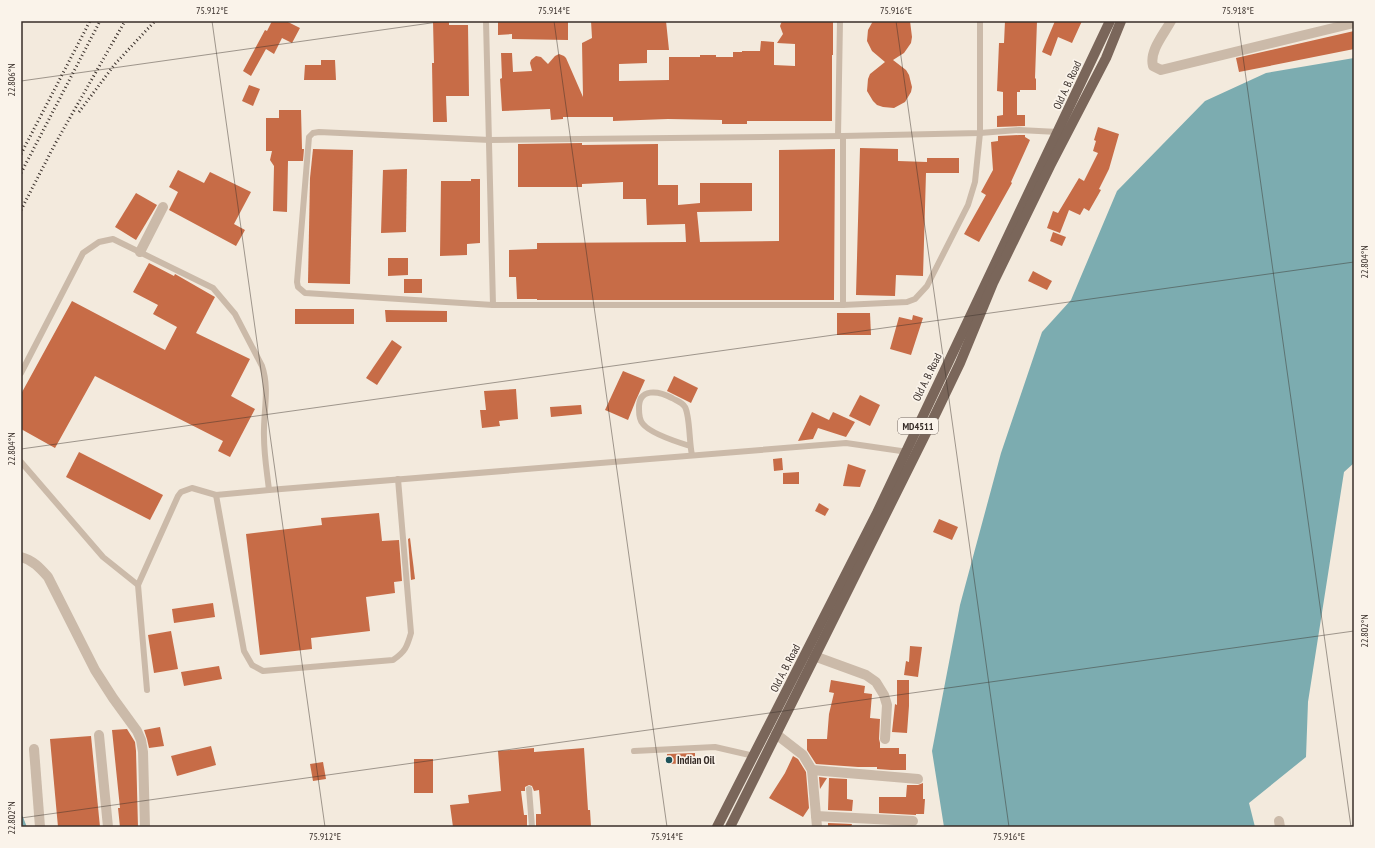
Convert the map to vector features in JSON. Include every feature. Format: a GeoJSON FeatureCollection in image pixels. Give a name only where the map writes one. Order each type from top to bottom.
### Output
{"type":"FeatureCollection","features":[{"type":"Feature","properties":{"kind":"main road","name":"Old A. B. Road"},"geometry":{"type":"LineString","coordinates":[[730,827],[814,656],[1110,21]]}},
{"type":"Feature","properties":{"kind":"main road","name":"Old A. B. Road"},"geometry":{"type":"LineString","coordinates":[[717,827],[877,513],[960,363],[993,283],[1050,166],[1106,58],[1121,21]]}},
{"type":"Feature","properties":{"kind":"street"},"geometry":{"type":"LineString","coordinates":[[1171,21],[1153,53],[1153,66],[1161,70],[1354,23]]}},
{"type":"Feature","properties":{"kind":"street"},"geometry":{"type":"LineString","coordinates":[[140,252],[163,207]]}},
{"type":"Feature","properties":{"kind":"street"},"geometry":{"type":"LineString","coordinates":[[21,557],[28,559],[38,566],[48,577],[95,670],[137,731],[141,740],[143,752],[144,827]]}},
{"type":"Feature","properties":{"kind":"street"},"geometry":{"type":"LineString","coordinates":[[814,656],[866,675],[876,682],[884,695],[887,705],[885,739]]}},
{"type":"Feature","properties":{"kind":"street"},"geometry":{"type":"LineString","coordinates":[[776,734],[803,755],[812,770],[817,827]]}},
{"type":"Feature","properties":{"kind":"street"},"geometry":{"type":"LineString","coordinates":[[99,735],[108,827]]}},
{"type":"Feature","properties":{"kind":"street"},"geometry":{"type":"LineString","coordinates":[[34,749],[40,827]]}},
{"type":"Feature","properties":{"kind":"street"},"geometry":{"type":"LineString","coordinates":[[812,770],[918,779]]}},
{"type":"Feature","properties":{"kind":"street"},"geometry":{"type":"LineString","coordinates":[[816,816],[913,821]]}},
{"type":"Feature","properties":{"kind":"lane"},"geometry":{"type":"LineString","coordinates":[[486,21],[493,305]]}},
{"type":"Feature","properties":{"kind":"lane"},"geometry":{"type":"LineString","coordinates":[[840,21],[840,136],[843,305]]}},
{"type":"Feature","properties":{"kind":"lane"},"geometry":{"type":"LineString","coordinates":[[980,21],[980,134],[975,182],[968,205],[927,286],[915,299],[907,302],[843,305],[493,305],[305,293],[298,287],[297,282],[307,146],[308,137],[313,133],[490,140],[980,134],[1019,130],[1058,132]]}},
{"type":"Feature","properties":{"kind":"lane"},"geometry":{"type":"LineString","coordinates":[[21,373],[83,252],[99,242],[113,239],[213,288],[235,314],[265,374],[266,387],[264,438],[269,490]]}},
{"type":"Feature","properties":{"kind":"lane"},"geometry":{"type":"LineString","coordinates":[[690,446],[662,436],[642,424],[639,403],[642,396],[647,393],[658,392],[684,405],[687,411],[692,455]]}},
{"type":"Feature","properties":{"kind":"lane"},"geometry":{"type":"LineString","coordinates":[[147,690],[138,585],[178,496],[181,492],[192,488],[216,496],[398,479],[846,443],[910,452]]}},
{"type":"Feature","properties":{"kind":"lane"},"geometry":{"type":"LineString","coordinates":[[21,462],[103,557],[138,585]]}},
{"type":"Feature","properties":{"kind":"lane"},"geometry":{"type":"LineString","coordinates":[[216,496],[244,651],[252,665],[264,671],[393,660],[402,654],[407,646],[411,633],[398,479]]}},
{"type":"Feature","properties":{"kind":"lane"},"geometry":{"type":"LineString","coordinates":[[634,751],[715,747],[754,756]]}},
{"type":"Feature","properties":{"kind":"lane"},"geometry":{"type":"LineString","coordinates":[[529,789],[532,827]]}},
{"type":"Feature","properties":{"kind":"water"},"geometry":{"type":"Polygon","coordinates":[[[1354,58],[1354,463],[1344,472],[1308,702],[1306,757],[1249,803],[1255,827],[944,827],[932,751],[960,605],[1001,453],[1042,332],[1071,300],[1117,191],[1205,101],[1266,73],[1354,58]]]}},
{"type":"Feature","properties":{"kind":"building"},"geometry":{"type":"Polygon","coordinates":[[[272,21],[286,21],[300,28],[292,43],[282,38],[274,54],[266,49],[251,76],[243,71],[265,30],[267,31],[272,21]]]}},
{"type":"Feature","properties":{"kind":"building"},"geometry":{"type":"Polygon","coordinates":[[[433,21],[449,21],[449,25],[468,25],[469,96],[446,96],[447,122],[433,122],[433,21]]]}},
{"type":"Feature","properties":{"kind":"building"},"geometry":{"type":"Polygon","coordinates":[[[498,21],[568,21],[568,40],[512,39],[512,34],[498,35],[498,21]]]}},
{"type":"Feature","properties":{"kind":"building"},"geometry":{"type":"Polygon","coordinates":[[[591,21],[666,21],[669,50],[647,50],[647,63],[619,64],[619,81],[669,80],[669,57],[700,57],[700,55],[716,55],[716,57],[733,57],[733,52],[760,51],[761,41],[774,42],[774,65],[795,66],[795,44],[777,43],[783,34],[780,26],[782,21],[833,21],[832,121],[747,121],[747,124],[722,124],[722,120],[668,119],[613,121],[613,117],[563,117],[563,119],[551,120],[550,109],[502,111],[500,79],[502,78],[501,53],[512,53],[513,72],[532,71],[530,63],[536,56],[541,57],[548,64],[555,56],[559,54],[564,56],[583,97],[582,43],[592,38],[591,21]]]}},
{"type":"Feature","properties":{"kind":"building"},"geometry":{"type":"Polygon","coordinates":[[[873,21],[910,21],[912,37],[911,43],[904,53],[893,60],[906,70],[912,87],[911,92],[905,102],[894,108],[877,105],[867,91],[870,74],[885,62],[872,51],[867,41],[868,30],[873,21]]]}},
{"type":"Feature","properties":{"kind":"building"},"geometry":{"type":"Polygon","coordinates":[[[1005,21],[1037,21],[1036,90],[1020,90],[1020,92],[1017,92],[1017,115],[1025,115],[1025,126],[997,127],[997,116],[1003,115],[1003,92],[997,91],[999,43],[1004,43],[1005,21]]]}},
{"type":"Feature","properties":{"kind":"building"},"geometry":{"type":"Polygon","coordinates":[[[1055,21],[1082,21],[1072,43],[1058,37],[1051,56],[1042,52],[1055,21]]]}},
{"type":"Feature","properties":{"kind":"building"},"geometry":{"type":"Polygon","coordinates":[[[1354,31],[1354,49],[1239,72],[1236,58],[1354,31]]]}},
{"type":"Feature","properties":{"kind":"building"},"geometry":{"type":"Polygon","coordinates":[[[321,60],[335,60],[336,80],[304,80],[305,65],[321,65],[321,60]]]}},
{"type":"Feature","properties":{"kind":"building"},"geometry":{"type":"Polygon","coordinates":[[[249,85],[260,89],[253,106],[242,101],[249,85]]]}},
{"type":"Feature","properties":{"kind":"building"},"geometry":{"type":"Polygon","coordinates":[[[279,110],[301,110],[302,149],[304,149],[303,161],[288,161],[287,212],[273,211],[274,166],[270,160],[272,151],[266,151],[266,118],[279,118],[279,110]]]}},
{"type":"Feature","properties":{"kind":"building"},"geometry":{"type":"Polygon","coordinates":[[[1098,127],[1119,134],[1109,169],[1099,189],[1101,190],[1089,211],[1084,208],[1080,215],[1069,210],[1060,233],[1047,228],[1053,211],[1058,213],[1079,178],[1084,181],[1098,153],[1093,151],[1096,141],[1094,140],[1098,127]]]}},
{"type":"Feature","properties":{"kind":"building"},"geometry":{"type":"Polygon","coordinates":[[[1025,135],[1025,137],[1030,140],[1011,182],[1012,183],[979,242],[964,234],[986,195],[981,192],[993,170],[991,142],[998,141],[998,136],[1025,135]]]}},
{"type":"Feature","properties":{"kind":"building"},"geometry":{"type":"Polygon","coordinates":[[[582,143],[582,145],[658,144],[658,185],[678,185],[678,205],[700,203],[700,183],[752,183],[752,211],[697,212],[700,242],[779,241],[779,150],[835,149],[834,300],[517,299],[516,277],[509,277],[509,250],[537,249],[537,243],[686,242],[685,224],[647,225],[646,199],[623,199],[623,182],[582,184],[582,187],[518,187],[518,144],[582,143]]]}},
{"type":"Feature","properties":{"kind":"building"},"geometry":{"type":"Polygon","coordinates":[[[860,148],[898,149],[898,161],[927,162],[927,158],[959,158],[959,173],[926,173],[923,276],[896,275],[895,296],[856,295],[860,148]]]}},
{"type":"Feature","properties":{"kind":"building"},"geometry":{"type":"Polygon","coordinates":[[[313,149],[353,150],[350,284],[308,283],[310,178],[313,149]]]}},
{"type":"Feature","properties":{"kind":"building"},"geometry":{"type":"Polygon","coordinates":[[[407,169],[406,232],[381,233],[383,170],[407,169]]]}},
{"type":"Feature","properties":{"kind":"building"},"geometry":{"type":"Polygon","coordinates":[[[178,170],[204,183],[210,172],[251,192],[234,224],[245,230],[236,246],[169,210],[178,192],[169,187],[178,170]]]}},
{"type":"Feature","properties":{"kind":"building"},"geometry":{"type":"Polygon","coordinates":[[[471,179],[480,179],[480,243],[467,244],[467,255],[440,256],[441,181],[471,181],[471,179]]]}},
{"type":"Feature","properties":{"kind":"building"},"geometry":{"type":"Polygon","coordinates":[[[136,193],[157,205],[136,240],[115,227],[136,193]]]}},
{"type":"Feature","properties":{"kind":"building"},"geometry":{"type":"Polygon","coordinates":[[[1053,232],[1066,237],[1062,246],[1050,241],[1053,232]]]}},
{"type":"Feature","properties":{"kind":"building"},"geometry":{"type":"Polygon","coordinates":[[[388,258],[408,258],[408,275],[388,276],[388,258]]]}},
{"type":"Feature","properties":{"kind":"building"},"geometry":{"type":"Polygon","coordinates":[[[149,263],[174,276],[175,274],[215,297],[196,333],[250,359],[231,396],[255,409],[230,457],[218,451],[223,441],[95,376],[55,448],[21,429],[21,394],[72,301],[165,350],[177,327],[153,314],[158,305],[133,292],[149,263]]]}},
{"type":"Feature","properties":{"kind":"building"},"geometry":{"type":"Polygon","coordinates":[[[1033,271],[1052,281],[1047,290],[1028,281],[1033,271]]]}},
{"type":"Feature","properties":{"kind":"building"},"geometry":{"type":"Polygon","coordinates":[[[404,279],[422,279],[422,293],[404,293],[404,279]]]}},
{"type":"Feature","properties":{"kind":"building"},"geometry":{"type":"Polygon","coordinates":[[[295,309],[354,309],[354,324],[295,324],[295,309]]]}},
{"type":"Feature","properties":{"kind":"building"},"geometry":{"type":"Polygon","coordinates":[[[385,310],[447,311],[447,322],[386,322],[385,310]]]}},
{"type":"Feature","properties":{"kind":"building"},"geometry":{"type":"Polygon","coordinates":[[[837,313],[870,313],[871,335],[837,335],[837,313]]]}},
{"type":"Feature","properties":{"kind":"building"},"geometry":{"type":"Polygon","coordinates":[[[913,315],[923,318],[911,355],[890,349],[899,317],[912,320],[913,315]]]}},
{"type":"Feature","properties":{"kind":"building"},"geometry":{"type":"Polygon","coordinates":[[[392,340],[402,347],[377,385],[366,378],[392,340]]]}},
{"type":"Feature","properties":{"kind":"building"},"geometry":{"type":"Polygon","coordinates":[[[623,371],[645,380],[628,420],[605,410],[623,371]]]}},
{"type":"Feature","properties":{"kind":"building"},"geometry":{"type":"Polygon","coordinates":[[[674,376],[698,388],[691,403],[667,391],[674,376]]]}},
{"type":"Feature","properties":{"kind":"building"},"geometry":{"type":"Polygon","coordinates":[[[516,389],[518,419],[499,421],[500,426],[482,428],[480,410],[486,410],[484,391],[516,389]]]}},
{"type":"Feature","properties":{"kind":"building"},"geometry":{"type":"Polygon","coordinates":[[[860,395],[880,405],[870,426],[849,416],[860,395]]]}},
{"type":"Feature","properties":{"kind":"building"},"geometry":{"type":"Polygon","coordinates":[[[581,405],[582,414],[551,417],[550,407],[581,405]]]}},
{"type":"Feature","properties":{"kind":"building"},"geometry":{"type":"Polygon","coordinates":[[[812,412],[829,420],[833,412],[855,422],[846,437],[818,428],[813,439],[798,441],[812,412]]]}},
{"type":"Feature","properties":{"kind":"building"},"geometry":{"type":"Polygon","coordinates":[[[79,452],[163,495],[150,520],[66,477],[79,452]]]}},
{"type":"Feature","properties":{"kind":"building"},"geometry":{"type":"Polygon","coordinates":[[[782,458],[783,470],[774,471],[773,459],[782,458]]]}},
{"type":"Feature","properties":{"kind":"building"},"geometry":{"type":"Polygon","coordinates":[[[848,464],[866,470],[860,487],[843,486],[848,464]]]}},
{"type":"Feature","properties":{"kind":"building"},"geometry":{"type":"Polygon","coordinates":[[[799,472],[799,484],[783,484],[783,473],[799,472]]]}},
{"type":"Feature","properties":{"kind":"building"},"geometry":{"type":"Polygon","coordinates":[[[819,503],[829,509],[825,516],[815,511],[819,503]]]}},
{"type":"Feature","properties":{"kind":"building"},"geometry":{"type":"Polygon","coordinates":[[[379,513],[382,541],[399,540],[402,581],[394,582],[395,593],[366,597],[370,631],[311,638],[312,649],[260,655],[246,534],[322,525],[321,518],[379,513]]]}},
{"type":"Feature","properties":{"kind":"building"},"geometry":{"type":"Polygon","coordinates":[[[939,519],[958,527],[952,540],[933,532],[939,519]]]}},
{"type":"Feature","properties":{"kind":"building"},"geometry":{"type":"Polygon","coordinates":[[[410,538],[415,579],[411,580],[408,539],[410,538]]]}},
{"type":"Feature","properties":{"kind":"building"},"geometry":{"type":"Polygon","coordinates":[[[213,603],[215,617],[174,623],[172,609],[213,603]]]}},
{"type":"Feature","properties":{"kind":"building"},"geometry":{"type":"Polygon","coordinates":[[[171,631],[178,669],[154,673],[148,635],[171,631]]]}},
{"type":"Feature","properties":{"kind":"building"},"geometry":{"type":"Polygon","coordinates":[[[910,646],[922,647],[918,677],[904,675],[906,661],[909,662],[910,646]]]}},
{"type":"Feature","properties":{"kind":"building"},"geometry":{"type":"Polygon","coordinates":[[[219,666],[222,679],[184,686],[181,672],[219,666]]]}},
{"type":"Feature","properties":{"kind":"building"},"geometry":{"type":"Polygon","coordinates":[[[831,680],[865,686],[864,693],[872,694],[870,718],[880,719],[880,748],[899,748],[899,754],[906,754],[906,770],[816,764],[807,750],[807,739],[827,739],[829,714],[834,693],[829,692],[831,680]]]}},
{"type":"Feature","properties":{"kind":"building"},"geometry":{"type":"Polygon","coordinates":[[[897,680],[909,680],[907,733],[892,732],[895,704],[897,705],[897,680]]]}},
{"type":"Feature","properties":{"kind":"building"},"geometry":{"type":"Polygon","coordinates":[[[160,727],[164,746],[149,748],[144,730],[160,727]]]}},
{"type":"Feature","properties":{"kind":"building"},"geometry":{"type":"Polygon","coordinates":[[[127,729],[135,742],[138,827],[120,827],[118,808],[120,808],[112,730],[127,729]]]}},
{"type":"Feature","properties":{"kind":"building"},"geometry":{"type":"Polygon","coordinates":[[[91,736],[100,827],[58,827],[50,739],[91,736]]]}},
{"type":"Feature","properties":{"kind":"building"},"geometry":{"type":"Polygon","coordinates":[[[211,746],[216,765],[177,776],[171,756],[211,746]]]}},
{"type":"Feature","properties":{"kind":"building"},"geometry":{"type":"Polygon","coordinates":[[[534,748],[534,752],[584,748],[588,810],[590,810],[591,827],[536,827],[536,814],[541,814],[539,790],[534,791],[532,786],[529,785],[525,787],[525,791],[521,791],[524,815],[527,815],[527,827],[453,827],[450,805],[469,803],[468,795],[501,791],[498,751],[534,748]]]}},
{"type":"Feature","properties":{"kind":"building"},"geometry":{"type":"Polygon","coordinates":[[[695,753],[695,763],[668,764],[667,754],[695,753]]]}},
{"type":"Feature","properties":{"kind":"building"},"geometry":{"type":"Polygon","coordinates":[[[793,756],[798,759],[806,772],[809,808],[803,817],[769,798],[785,773],[793,756]]]}},
{"type":"Feature","properties":{"kind":"building"},"geometry":{"type":"Polygon","coordinates":[[[414,759],[433,759],[433,793],[414,793],[414,759]]]}},
{"type":"Feature","properties":{"kind":"building"},"geometry":{"type":"Polygon","coordinates":[[[323,762],[326,779],[313,781],[310,764],[323,762]]]}},
{"type":"Feature","properties":{"kind":"building"},"geometry":{"type":"Polygon","coordinates":[[[819,777],[827,778],[820,789],[819,777]]]}},
{"type":"Feature","properties":{"kind":"building"},"geometry":{"type":"Polygon","coordinates":[[[829,778],[847,779],[847,799],[853,800],[852,811],[828,810],[829,778]]]}},
{"type":"Feature","properties":{"kind":"building"},"geometry":{"type":"Polygon","coordinates":[[[923,783],[923,799],[925,799],[924,814],[879,813],[879,797],[906,797],[907,785],[918,785],[923,783]]]}},
{"type":"Feature","properties":{"kind":"building"},"geometry":{"type":"Polygon","coordinates":[[[828,823],[852,824],[851,827],[828,827],[828,823]]]}},
{"type":"Feature","properties":{"kind":"waterway"},"geometry":{"type":"LineString","coordinates":[[21,817],[25,827]]}},
{"type":"Feature","properties":{"kind":"railway"},"geometry":{"type":"LineString","coordinates":[[21,154],[90,21]]}},
{"type":"Feature","properties":{"kind":"railway"},"geometry":{"type":"LineString","coordinates":[[21,173],[100,21]]}},
{"type":"Feature","properties":{"kind":"railway"},"geometry":{"type":"LineString","coordinates":[[21,210],[55,144],[125,21]]}},
{"type":"Feature","properties":{"kind":"railway"},"geometry":{"type":"LineString","coordinates":[[79,112],[115,64],[155,21]]}},
{"type":"Feature","properties":{"kind":"place","name":"Indian Oil"},"geometry":{"type":"Point","coordinates":[669,760]}}]}
